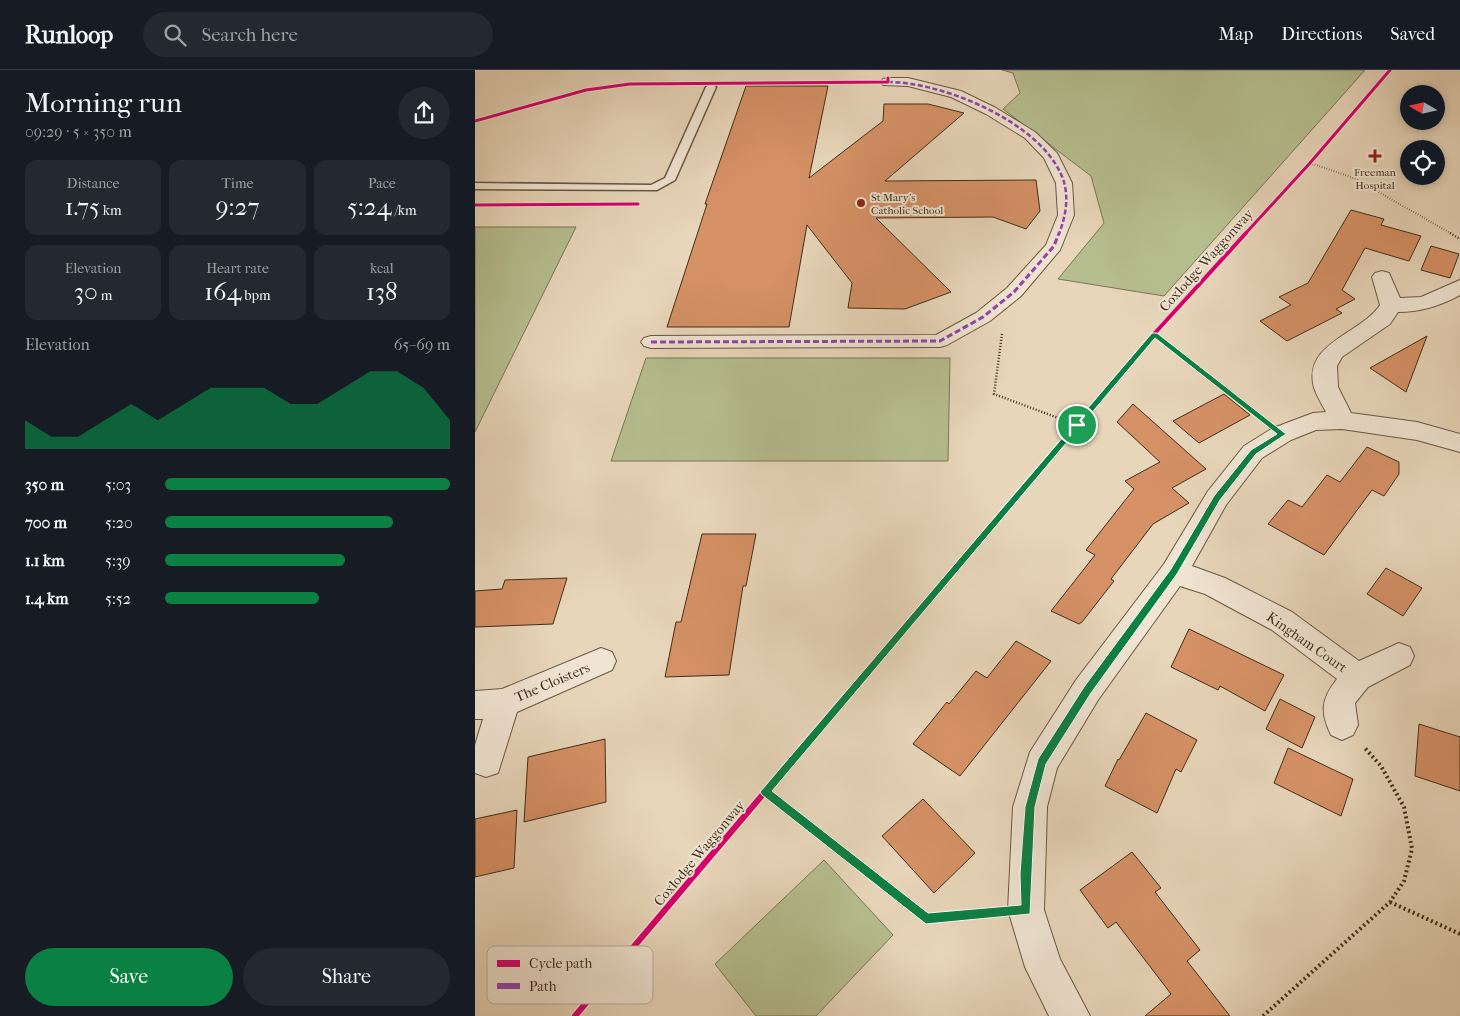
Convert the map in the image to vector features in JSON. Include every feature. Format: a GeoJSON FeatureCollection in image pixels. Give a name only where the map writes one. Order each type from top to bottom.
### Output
{"type":"FeatureCollection","features":[{"type":"Feature","properties":{"kind":"street"},"geometry":{"type":"LineString","coordinates":[[651,342],[940,341],[983,318],[1014,292],[1054,246],[1066,216],[1065,183],[1051,156],[1030,135],[991,110],[956,94],[908,82],[887,82]]}},
{"type":"Feature","properties":{"kind":"street"},"geometry":{"type":"LineString","coordinates":[[1342,420],[1326,387],[1325,366],[1334,352],[1383,319],[1391,305],[1382,277]]}},
{"type":"Feature","properties":{"kind":"street"},"geometry":{"type":"LineString","coordinates":[[1391,305],[1417,306],[1432,302],[1460,286]]}},
{"type":"Feature","properties":{"kind":"street"},"geometry":{"type":"LineString","coordinates":[[1070,1016],[1044,967],[1026,910],[1025,874],[1030,807],[1042,763],[1087,690],[1174,572],[1217,498],[1253,452],[1282,434],[1313,422],[1342,420],[1417,431],[1460,443]]}},
{"type":"Feature","properties":{"kind":"street","name":"Kingham Court"},"geometry":{"type":"LineString","coordinates":[[1174,572],[1215,586],[1282,621],[1357,677]]}},
{"type":"Feature","properties":{"kind":"street","name":"Kingham Court"},"geometry":{"type":"LineString","coordinates":[[1342,725],[1339,700],[1357,677],[1399,656]]}},
{"type":"Feature","properties":{"kind":"street","name":"The Cloisters"},"geometry":{"type":"LineString","coordinates":[[485,762],[489,704],[601,661]]}},
{"type":"Feature","properties":{"kind":"lane"},"geometry":{"type":"LineString","coordinates":[[475,186],[653,188],[671,180],[711,87]]}},
{"type":"Feature","properties":{"kind":"path"},"geometry":{"type":"LineString","coordinates":[[1303,170],[1316,156]]}},
{"type":"Feature","properties":{"kind":"path"},"geometry":{"type":"LineString","coordinates":[[1310,163],[1354,178],[1460,239]]}},
{"type":"Feature","properties":{"kind":"path"},"geometry":{"type":"LineString","coordinates":[[983,318],[1003,328],[994,394],[1077,425]]}},
{"type":"Feature","properties":{"kind":"path"},"geometry":{"type":"LineString","coordinates":[[1154,334],[1282,434]]}},
{"type":"Feature","properties":{"kind":"path"},"geometry":{"type":"LineString","coordinates":[[1071,432],[1083,417]]}},
{"type":"Feature","properties":{"kind":"path"},"geometry":{"type":"LineString","coordinates":[[1263,1016],[1390,902],[1404,881],[1412,849],[1404,807],[1381,766],[1342,725]]}},
{"type":"Feature","properties":{"kind":"path"},"geometry":{"type":"LineString","coordinates":[[765,792],[926,919],[1026,910]]}},
{"type":"Feature","properties":{"kind":"path"},"geometry":{"type":"LineString","coordinates":[[1390,902],[1460,934]]}},
{"type":"Feature","properties":{"kind":"green space"},"geometry":{"type":"Polygon","coordinates":[[[1002,70],[1365,70],[1164,296],[1058,279],[1104,223],[1091,176],[1003,109],[1020,93],[1013,73],[1002,70]]]}},
{"type":"Feature","properties":{"kind":"green space"},"geometry":{"type":"Polygon","coordinates":[[[475,227],[576,227],[475,432],[475,227]]]}},
{"type":"Feature","properties":{"kind":"green space"},"geometry":{"type":"Polygon","coordinates":[[[646,358],[950,358],[948,461],[611,461],[646,358]]]}},
{"type":"Feature","properties":{"kind":"green space"},"geometry":{"type":"Polygon","coordinates":[[[824,860],[893,935],[816,1016],[756,1016],[715,964],[824,860]]]}},
{"type":"Feature","properties":{"kind":"building"},"geometry":{"type":"Polygon","coordinates":[[[746,86],[828,86],[809,178],[883,121],[884,104],[928,104],[964,113],[885,181],[1036,180],[1040,211],[1026,229],[993,217],[876,218],[951,292],[905,309],[848,308],[852,283],[807,225],[789,327],[667,327],[707,204],[705,204],[746,86]]]}},
{"type":"Feature","properties":{"kind":"building"},"geometry":{"type":"Polygon","coordinates":[[[1351,210],[1384,219],[1381,225],[1421,236],[1409,261],[1365,248],[1342,290],[1355,299],[1336,309],[1342,313],[1287,341],[1260,321],[1291,305],[1279,297],[1308,283],[1351,210]]]}},
{"type":"Feature","properties":{"kind":"building"},"geometry":{"type":"Polygon","coordinates":[[[1431,246],[1459,254],[1450,278],[1421,270],[1431,246]]]}},
{"type":"Feature","properties":{"kind":"building"},"geometry":{"type":"Polygon","coordinates":[[[1427,336],[1406,392],[1370,368],[1427,336]]]}},
{"type":"Feature","properties":{"kind":"building"},"geometry":{"type":"Polygon","coordinates":[[[1224,394],[1250,415],[1199,443],[1173,421],[1224,394]]]}},
{"type":"Feature","properties":{"kind":"building"},"geometry":{"type":"Polygon","coordinates":[[[1133,404],[1206,469],[1172,488],[1189,503],[1153,524],[1111,579],[1114,581],[1079,624],[1051,611],[1095,555],[1086,550],[1134,489],[1125,481],[1160,462],[1117,422],[1133,404]]]}},
{"type":"Feature","properties":{"kind":"building"},"geometry":{"type":"Polygon","coordinates":[[[1367,447],[1399,462],[1399,474],[1384,496],[1372,490],[1324,555],[1268,524],[1288,500],[1302,507],[1327,475],[1340,482],[1367,447]]]}},
{"type":"Feature","properties":{"kind":"building"},"geometry":{"type":"Polygon","coordinates":[[[702,534],[756,534],[746,586],[743,586],[729,675],[665,677],[676,622],[681,622],[702,534]]]}},
{"type":"Feature","properties":{"kind":"building"},"geometry":{"type":"Polygon","coordinates":[[[1386,568],[1422,588],[1403,616],[1367,594],[1386,568]]]}},
{"type":"Feature","properties":{"kind":"building"},"geometry":{"type":"Polygon","coordinates":[[[567,578],[553,624],[475,627],[475,591],[502,589],[505,580],[567,578]]]}},
{"type":"Feature","properties":{"kind":"building"},"geometry":{"type":"Polygon","coordinates":[[[1189,629],[1284,675],[1265,711],[1220,686],[1218,690],[1171,667],[1189,629]]]}},
{"type":"Feature","properties":{"kind":"building"},"geometry":{"type":"Polygon","coordinates":[[[1016,641],[1051,661],[960,776],[913,744],[947,702],[949,704],[976,671],[987,678],[1016,641]]]}},
{"type":"Feature","properties":{"kind":"building"},"geometry":{"type":"Polygon","coordinates":[[[1280,699],[1315,717],[1302,748],[1266,729],[1280,699]]]}},
{"type":"Feature","properties":{"kind":"building"},"geometry":{"type":"Polygon","coordinates":[[[1146,713],[1197,740],[1181,772],[1176,769],[1157,813],[1105,786],[1118,759],[1146,713]]]}},
{"type":"Feature","properties":{"kind":"building"},"geometry":{"type":"Polygon","coordinates":[[[1419,724],[1460,737],[1460,791],[1415,776],[1419,724]]]}},
{"type":"Feature","properties":{"kind":"building"},"geometry":{"type":"Polygon","coordinates":[[[605,739],[606,802],[524,822],[528,757],[605,739]]]}},
{"type":"Feature","properties":{"kind":"building"},"geometry":{"type":"Polygon","coordinates":[[[1288,748],[1353,779],[1341,816],[1274,783],[1288,748]]]}},
{"type":"Feature","properties":{"kind":"building"},"geometry":{"type":"Polygon","coordinates":[[[923,799],[975,853],[934,893],[882,836],[923,799]]]}},
{"type":"Feature","properties":{"kind":"building"},"geometry":{"type":"Polygon","coordinates":[[[517,810],[514,868],[475,877],[475,819],[517,810]]]}},
{"type":"Feature","properties":{"kind":"building"},"geometry":{"type":"Polygon","coordinates":[[[1132,852],[1161,888],[1155,892],[1200,950],[1187,961],[1230,1016],[1145,1016],[1171,994],[1116,922],[1108,928],[1080,890],[1132,852]]]}},
{"type":"Feature","properties":{"kind":"marked path"},"geometry":{"type":"LineString","coordinates":[[651,342],[940,341],[983,317],[1014,292],[1054,246],[1066,215],[1064,183],[1051,156],[1030,135],[991,111],[956,94],[908,82],[888,82]]}},
{"type":"Feature","properties":{"kind":"cycle path","name":"Coxlodge Waggonway"},"geometry":{"type":"LineString","coordinates":[[634,946],[1154,334],[1310,163],[1390,70]]}},
{"type":"Feature","properties":{"kind":"cycle path"},"geometry":{"type":"LineString","coordinates":[[475,121],[586,90],[630,84],[888,82],[888,78]]}},
{"type":"Feature","properties":{"kind":"cycle path"},"geometry":{"type":"LineString","coordinates":[[475,205],[638,204]]}},
{"type":"Feature","properties":{"kind":"cycle path","name":"Coxlodge Waggonway"},"geometry":{"type":"LineString","coordinates":[[575,1016],[585,1004]]}},
{"type":"Feature","properties":{"kind":"place","name":"Freeman Hospital"},"geometry":{"type":"Point","coordinates":[1375,156]}},
{"type":"Feature","properties":{"kind":"place","name":"St Mary's Catholic School"},"geometry":{"type":"Point","coordinates":[861,203]}},
{"type":"Feature","properties":{"kind":"route"},"geometry":{"type":"LineString","coordinates":[[1154,334],[1282,434],[1253,452],[1217,498],[1174,572],[1087,690],[1042,763],[1030,807],[1025,874],[1026,910],[926,919],[765,792],[1077,425],[1154,334]]}}]}
